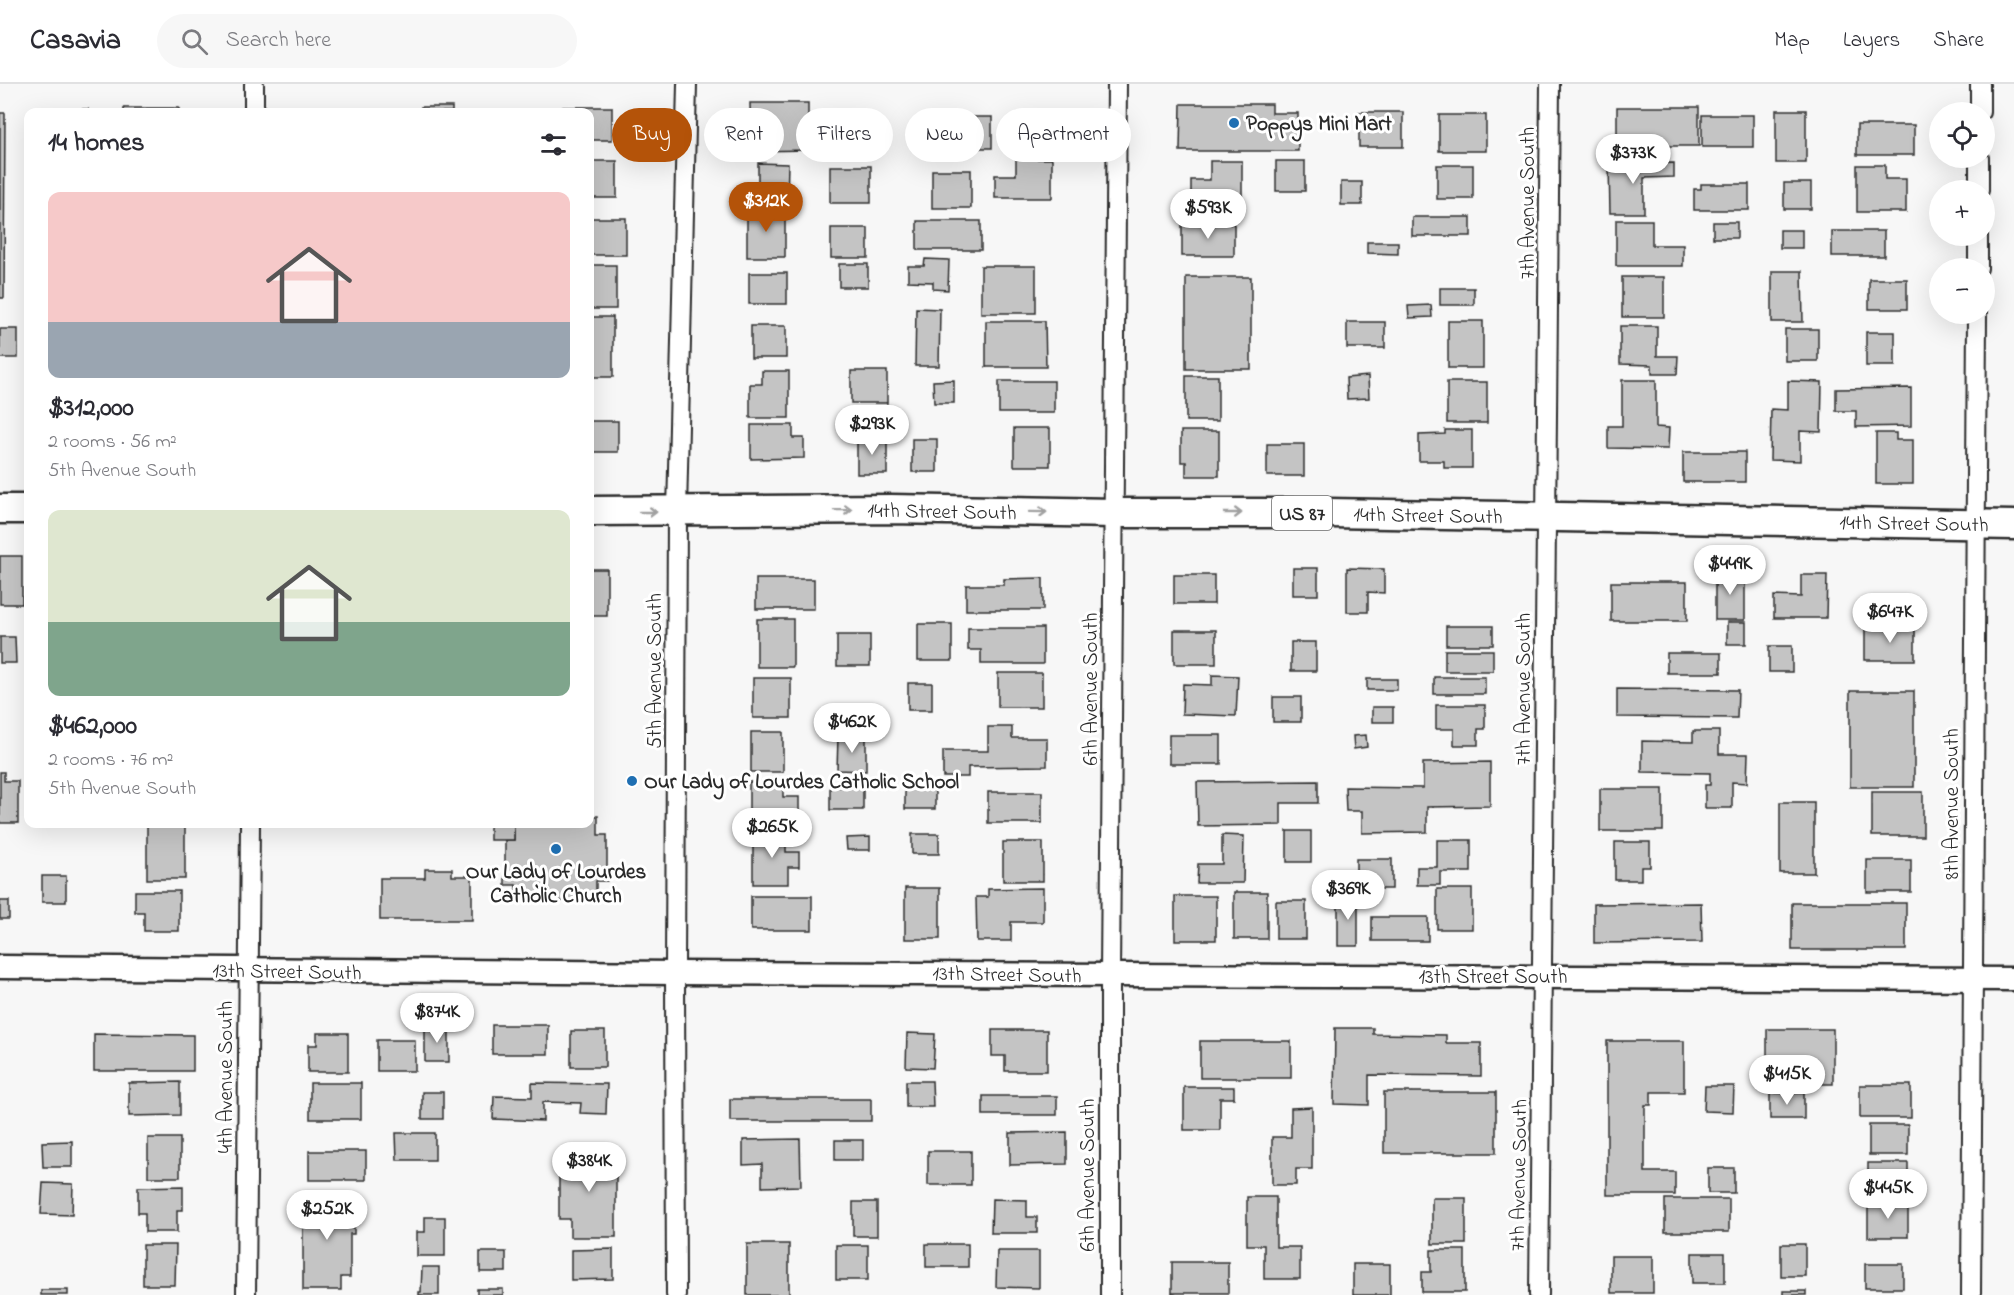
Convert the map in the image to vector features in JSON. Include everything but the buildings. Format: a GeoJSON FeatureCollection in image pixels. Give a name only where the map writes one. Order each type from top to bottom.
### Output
{"type":"FeatureCollection","features":[{"type":"Feature","properties":{"kind":"main road"},"geometry":{"type":"LineString","coordinates":[[0,509],[24,509]]}},
{"type":"Feature","properties":{"kind":"main road","name":"14th Street South"},"geometry":{"type":"LineString","coordinates":[[594,511],[891,509],[1114,513],[1329,513],[2014,525]]}},
{"type":"Feature","properties":{"kind":"street"},"geometry":{"type":"LineString","coordinates":[[254,84],[254,108]]}},
{"type":"Feature","properties":{"kind":"street","name":"5th Avenue South"},"geometry":{"type":"LineString","coordinates":[[676,1295],[677,512],[687,84]]}},
{"type":"Feature","properties":{"kind":"street","name":"6th Avenue South"},"geometry":{"type":"LineString","coordinates":[[1110,1295],[1110,976],[1117,84]]}},
{"type":"Feature","properties":{"kind":"street","name":"7th Avenue South"},"geometry":{"type":"LineString","coordinates":[[1539,1295],[1550,84]]}},
{"type":"Feature","properties":{"kind":"street"},"geometry":{"type":"LineString","coordinates":[[1980,84],[1980,102]]}},
{"type":"Feature","properties":{"kind":"street","name":"8th Avenue South"},"geometry":{"type":"LineString","coordinates":[[1971,1295],[1977,324]]}},
{"type":"Feature","properties":{"kind":"street","name":"4th Avenue South"},"geometry":{"type":"LineString","coordinates":[[246,1295],[250,828]]}},
{"type":"Feature","properties":{"kind":"street","name":"13th Street South"},"geometry":{"type":"LineString","coordinates":[[0,967],[1110,976],[2014,979]]}},
{"type":"Feature","properties":{"kind":"place","name":"Poppys Mini Mart"},"geometry":{"type":"Point","coordinates":[1234,123]}},
{"type":"Feature","properties":{"kind":"place","name":"Our Lady of Lourdes Catholic School"},"geometry":{"type":"Point","coordinates":[632,781]}},
{"type":"Feature","properties":{"kind":"place","name":"Our Lady of Lourdes Catholic Church"},"geometry":{"type":"Point","coordinates":[556,849]}}]}
